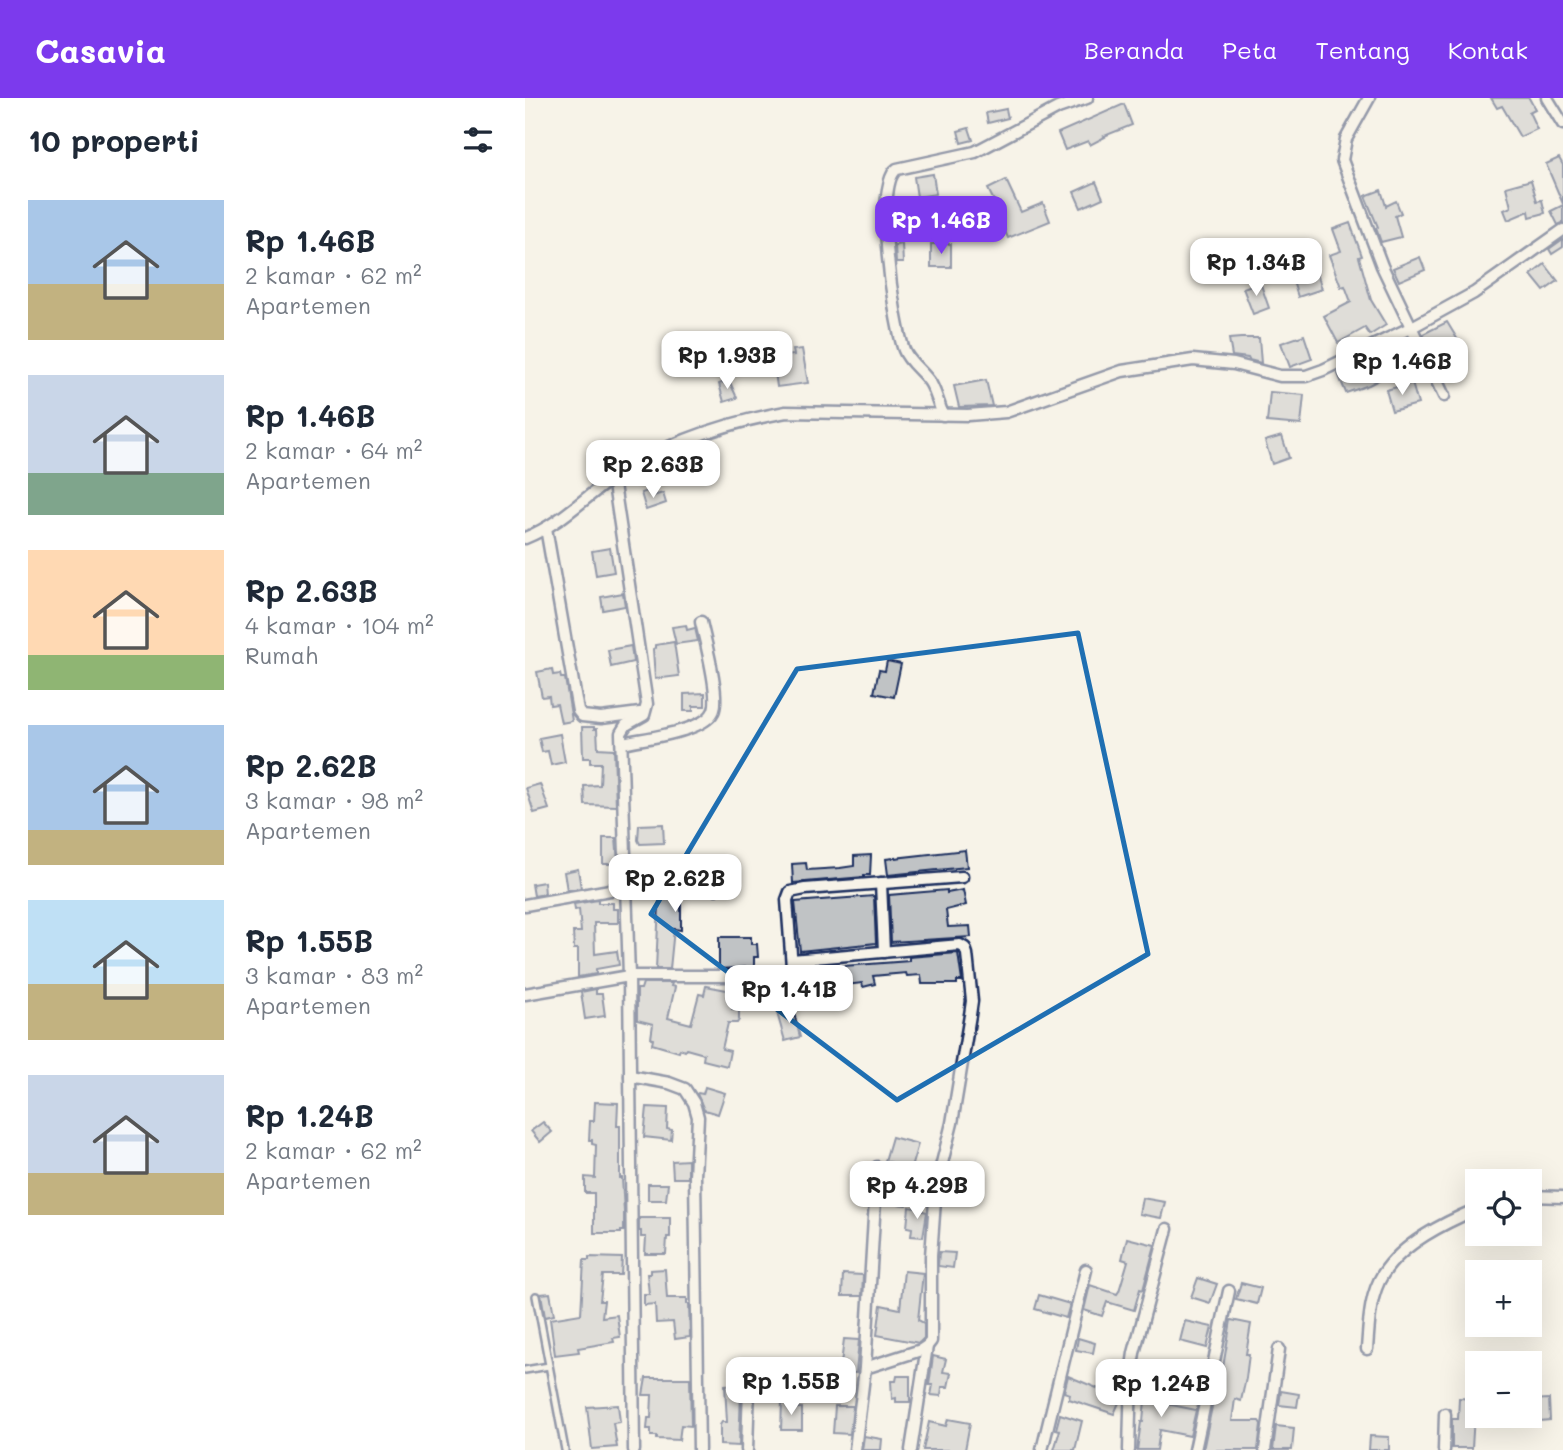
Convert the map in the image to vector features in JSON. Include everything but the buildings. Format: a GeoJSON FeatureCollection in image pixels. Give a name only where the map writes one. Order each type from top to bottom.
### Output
{"type":"FeatureCollection","features":[{"type":"Feature","properties":{"kind":"street"},"geometry":{"type":"LineString","coordinates":[[943,415],[931,385],[905,351],[893,309],[888,254],[891,175],[897,169],[975,152],[1047,113],[1087,98]]}},
{"type":"Feature","properties":{"kind":"street"},"geometry":{"type":"LineString","coordinates":[[1369,98],[1346,139],[1342,160],[1382,266],[1444,396]]}},
{"type":"Feature","properties":{"kind":"street"},"geometry":{"type":"LineString","coordinates":[[1547,98],[1563,124]]}},
{"type":"Feature","properties":{"kind":"street"},"geometry":{"type":"LineString","coordinates":[[525,538],[545,528],[613,478],[663,449],[714,430],[771,415],[786,412],[943,415],[1006,412],[1122,372],[1193,360],[1234,364],[1279,376],[1306,376],[1412,327],[1474,293],[1563,230]]}},
{"type":"Feature","properties":{"kind":"street"},"geometry":{"type":"LineString","coordinates":[[613,478],[647,704],[645,712],[622,728],[629,976],[634,1450]]}},
{"type":"Feature","properties":{"kind":"street"},"geometry":{"type":"LineString","coordinates":[[545,528],[578,711],[582,716],[591,718],[645,712]]}},
{"type":"Feature","properties":{"kind":"street"},"geometry":{"type":"LineString","coordinates":[[623,743],[691,727],[707,720],[713,713],[716,696],[701,622]]}},
{"type":"Feature","properties":{"kind":"street"},"geometry":{"type":"LineString","coordinates":[[525,994],[629,976],[782,977],[790,974],[792,960],[787,900],[790,892],[962,877]]}},
{"type":"Feature","properties":{"kind":"street"},"geometry":{"type":"LineString","coordinates":[[881,883],[884,952]]}},
{"type":"Feature","properties":{"kind":"street"},"geometry":{"type":"LineString","coordinates":[[525,905],[627,887]]}},
{"type":"Feature","properties":{"kind":"street"},"geometry":{"type":"LineString","coordinates":[[792,960],[960,945],[965,948],[967,954],[972,1001],[952,1123],[936,1187],[931,1256],[930,1341],[911,1450]]}},
{"type":"Feature","properties":{"kind":"street"},"geometry":{"type":"LineString","coordinates":[[630,1073],[685,1089],[694,1103],[698,1117],[695,1176],[699,1450]]}},
{"type":"Feature","properties":{"kind":"street"},"geometry":{"type":"LineString","coordinates":[[855,1450],[865,1368],[877,1167]]}},
{"type":"Feature","properties":{"kind":"street"},"geometry":{"type":"LineString","coordinates":[[1542,1196],[1563,1197]]}},
{"type":"Feature","properties":{"kind":"street"},"geometry":{"type":"LineString","coordinates":[[1367,1349],[1369,1320],[1383,1275],[1401,1254],[1431,1232],[1465,1215]]}},
{"type":"Feature","properties":{"kind":"street"},"geometry":{"type":"LineString","coordinates":[[1129,1450],[1130,1384],[1134,1353],[1167,1229]]}},
{"type":"Feature","properties":{"kind":"street"},"geometry":{"type":"LineString","coordinates":[[1042,1450],[1086,1270]]}},
{"type":"Feature","properties":{"kind":"street"},"geometry":{"type":"LineString","coordinates":[[1195,1450],[1229,1291]]}},
{"type":"Feature","properties":{"kind":"street"},"geometry":{"type":"LineString","coordinates":[[865,1368],[927,1346]]}},
{"type":"Feature","properties":{"kind":"street"},"geometry":{"type":"LineString","coordinates":[[1265,1450],[1279,1349]]}},
{"type":"Feature","properties":{"kind":"street"},"geometry":{"type":"LineString","coordinates":[[747,1450],[750,1385]]}},
{"type":"Feature","properties":{"kind":"street"},"geometry":{"type":"LineString","coordinates":[[1444,1450],[1445,1414]]}},
{"type":"Feature","properties":{"kind":"lane"},"geometry":{"type":"LineString","coordinates":[[536,1296],[565,1450]]}},
{"type":"Feature","properties":{"kind":"lane"},"geometry":{"type":"LineString","coordinates":[[525,1370],[549,1366]]}},
{"type":"Feature","properties":{"kind":"highlighted area"},"geometry":{"type":"Polygon","coordinates":[[[1078,633],[1148,954],[897,1100],[651,914],[797,669],[1078,633]]]}}]}
